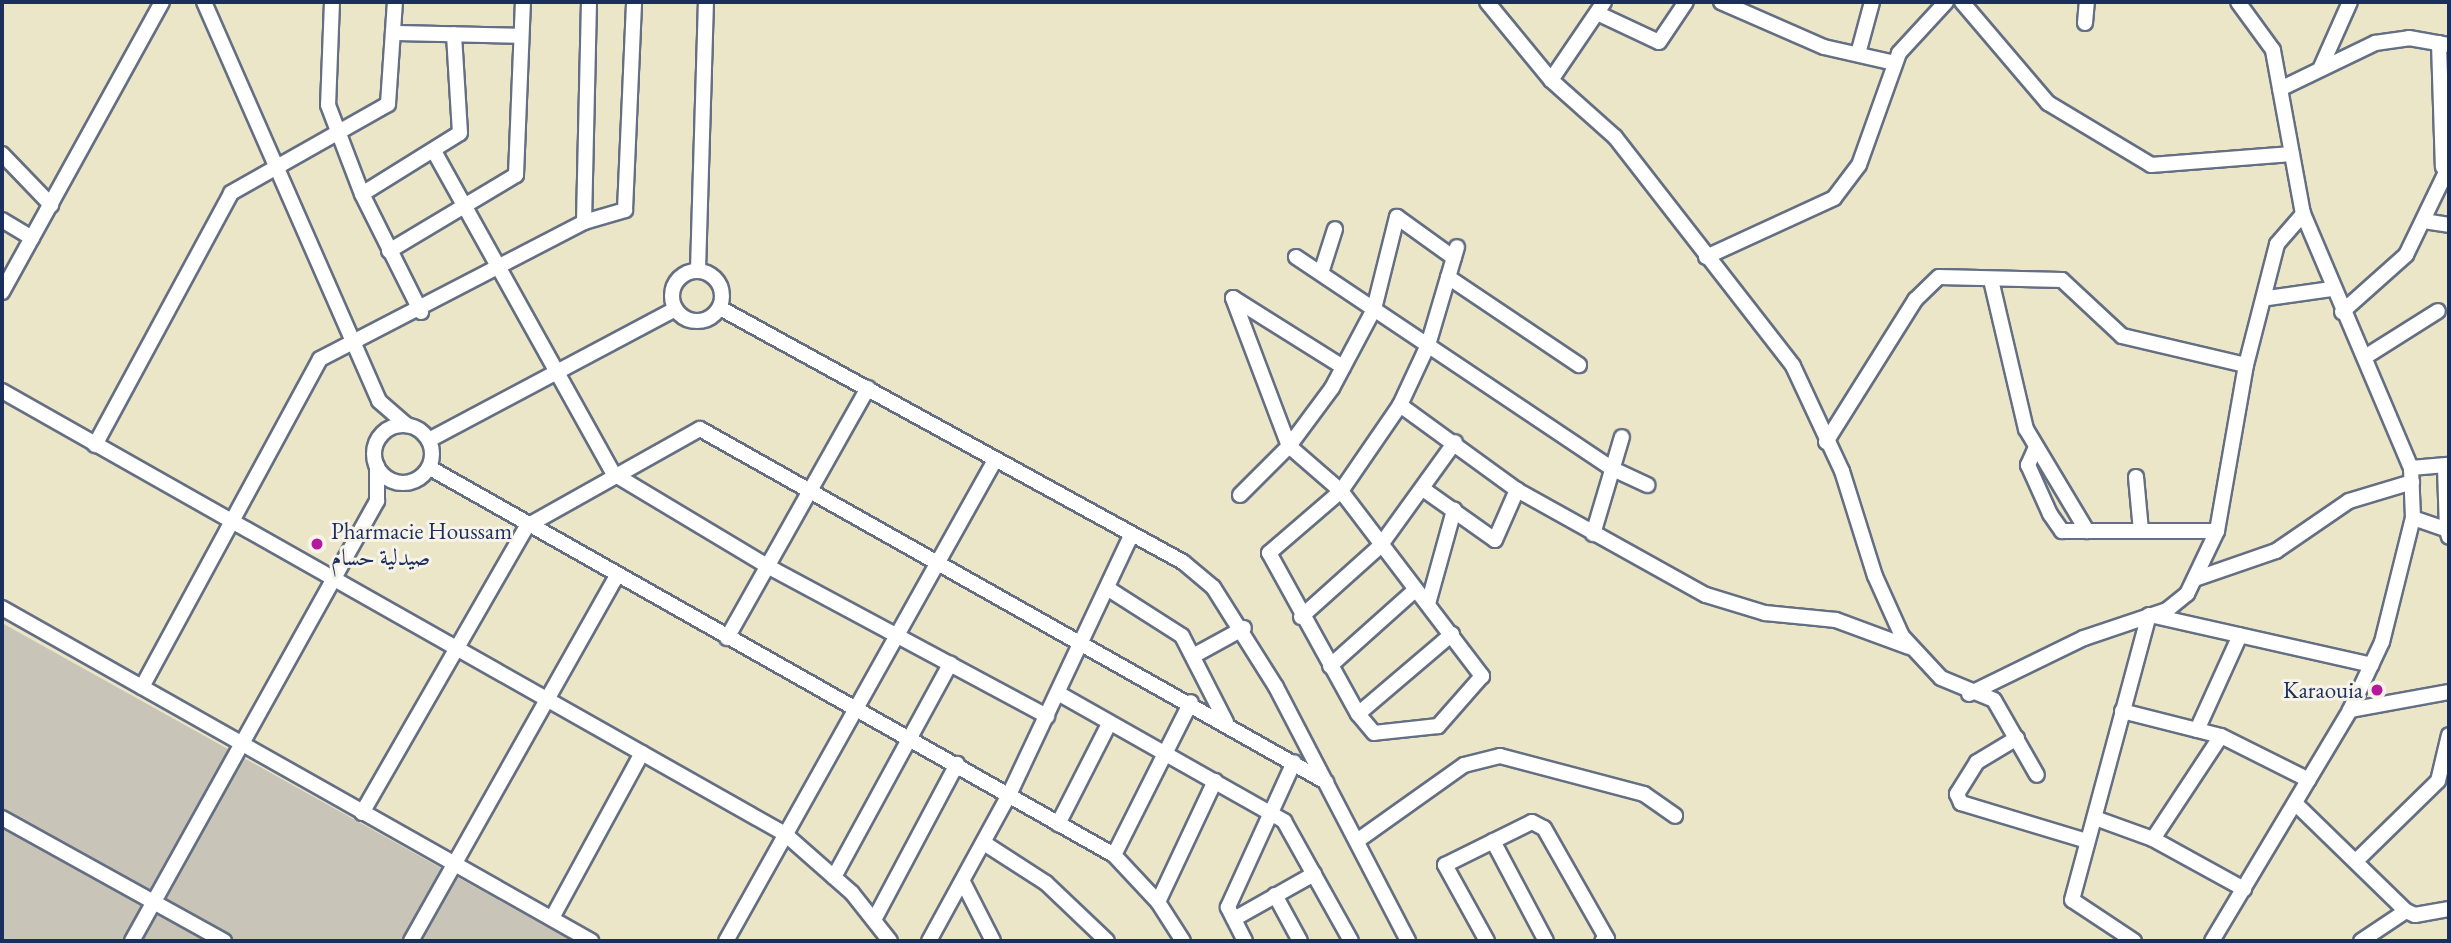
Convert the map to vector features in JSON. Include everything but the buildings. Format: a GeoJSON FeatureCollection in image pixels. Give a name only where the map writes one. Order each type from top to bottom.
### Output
{"type":"FeatureCollection","features":[{"type":"Feature","properties":{"kind":"street"},"geometry":{"type":"LineString","coordinates":[[3,288],[162,2]]}},
{"type":"Feature","properties":{"kind":"street"},"geometry":{"type":"LineString","coordinates":[[132,941],[377,501],[379,401],[205,2]]}},
{"type":"Feature","properties":{"kind":"street"},"geometry":{"type":"LineString","coordinates":[[332,2],[328,105],[362,194],[421,312]]}},
{"type":"Feature","properties":{"kind":"street"},"geometry":{"type":"LineString","coordinates":[[95,445],[231,193],[276,165],[388,104],[395,2]]}},
{"type":"Feature","properties":{"kind":"street"},"geometry":{"type":"LineString","coordinates":[[389,251],[466,210],[516,175],[523,2]]}},
{"type":"Feature","properties":{"kind":"street"},"geometry":{"type":"LineString","coordinates":[[584,222],[589,2]]}},
{"type":"Feature","properties":{"kind":"street"},"geometry":{"type":"LineString","coordinates":[[142,687],[229,522],[320,359],[421,312],[584,222],[625,210],[634,2]]}},
{"type":"Feature","properties":{"kind":"street"},"geometry":{"type":"LineString","coordinates":[[698,270],[706,2]]}},
{"type":"Feature","properties":{"kind":"street"},"geometry":{"type":"LineString","coordinates":[[1487,2],[1551,80],[1615,137],[1793,366],[1826,442],[1842,471],[1883,597],[1910,648]]}},
{"type":"Feature","properties":{"kind":"street"},"geometry":{"type":"LineString","coordinates":[[1551,80],[1600,7],[1659,43],[1686,2]]}},
{"type":"Feature","properties":{"kind":"street"},"geometry":{"type":"LineString","coordinates":[[1721,2],[1803,40],[1895,63]]}},
{"type":"Feature","properties":{"kind":"street"},"geometry":{"type":"LineString","coordinates":[[1858,54],[1872,2]]}},
{"type":"Feature","properties":{"kind":"street"},"geometry":{"type":"LineString","coordinates":[[1706,257],[1834,198],[1859,165],[1895,63],[1920,25],[1946,2]]}},
{"type":"Feature","properties":{"kind":"street"},"geometry":{"type":"LineString","coordinates":[[1962,2],[2048,103],[2151,165],[2292,154]]}},
{"type":"Feature","properties":{"kind":"street"},"geometry":{"type":"LineString","coordinates":[[2085,23],[2087,2]]}},
{"type":"Feature","properties":{"kind":"street"},"geometry":{"type":"LineString","coordinates":[[2212,941],[2350,710],[2371,665],[2413,518],[2412,475],[2365,356],[2331,289],[2303,214],[2273,50],[2238,2]]}},
{"type":"Feature","properties":{"kind":"street"},"geometry":{"type":"LineString","coordinates":[[2321,67],[2350,2]]}},
{"type":"Feature","properties":{"kind":"street"},"geometry":{"type":"LineString","coordinates":[[393,33],[521,36]]}},
{"type":"Feature","properties":{"kind":"street"},"geometry":{"type":"LineString","coordinates":[[362,194],[435,153],[460,133],[454,34]]}},
{"type":"Feature","properties":{"kind":"street"},"geometry":{"type":"LineString","coordinates":[[2280,89],[2321,67],[2394,39],[2444,44],[2446,167],[2406,256],[2342,312]]}},
{"type":"Feature","properties":{"kind":"street"},"geometry":{"type":"LineString","coordinates":[[435,153],[554,373],[614,474],[767,566],[896,638],[1047,716]]}},
{"type":"Feature","properties":{"kind":"street"},"geometry":{"type":"LineString","coordinates":[[2,155],[51,205]]}},
{"type":"Feature","properties":{"kind":"street"},"geometry":{"type":"LineString","coordinates":[[1969,694],[2084,638],[2149,615],[2179,601],[2195,579],[2217,531],[2246,365],[2268,298],[2277,244],[2303,214]]}},
{"type":"Feature","properties":{"kind":"street"},"geometry":{"type":"LineString","coordinates":[[1240,495],[1289,446],[1343,367],[1374,309],[1397,217],[1455,252],[1428,345],[1400,405],[1340,491],[1269,553],[1301,617],[1358,714],[1374,733],[1438,726],[1482,676],[1340,491],[1289,446],[1233,298],[1343,367]]}},
{"type":"Feature","properties":{"kind":"street"},"geometry":{"type":"LineString","coordinates":[[2,219],[32,238]]}},
{"type":"Feature","properties":{"kind":"street"},"geometry":{"type":"LineString","coordinates":[[2424,221],[2449,225]]}},
{"type":"Feature","properties":{"kind":"street"},"geometry":{"type":"LineString","coordinates":[[1321,273],[1335,229]]}},
{"type":"Feature","properties":{"kind":"street"},"geometry":{"type":"LineString","coordinates":[[1296,257],[1613,469],[1648,485]]}},
{"type":"Feature","properties":{"kind":"street"},"geometry":{"type":"LineString","coordinates":[[698,270],[720,283],[720,308]]}},
{"type":"Feature","properties":{"kind":"street"},"geometry":{"type":"LineString","coordinates":[[675,309],[677,279],[698,270]]}},
{"type":"Feature","properties":{"kind":"street"},"geometry":{"type":"LineString","coordinates":[[1448,277],[1579,365]]}},
{"type":"Feature","properties":{"kind":"street"},"geometry":{"type":"LineString","coordinates":[[1991,280],[2017,404],[2036,447],[2087,531]]}},
{"type":"Feature","properties":{"kind":"street"},"geometry":{"type":"LineString","coordinates":[[1826,442],[1929,281],[2062,281],[2122,336],[2246,365]]}},
{"type":"Feature","properties":{"kind":"street"},"geometry":{"type":"LineString","coordinates":[[2268,298],[2331,289]]}},
{"type":"Feature","properties":{"kind":"street"},"geometry":{"type":"LineString","coordinates":[[675,309],[698,321],[720,308]]}},
{"type":"Feature","properties":{"kind":"street"},"geometry":{"type":"LineString","coordinates":[[720,308],[1131,536],[1183,562],[1213,587],[1244,628],[1408,941]]}},
{"type":"Feature","properties":{"kind":"street"},"geometry":{"type":"LineString","coordinates":[[429,440],[675,309]]}},
{"type":"Feature","properties":{"kind":"street"},"geometry":{"type":"LineString","coordinates":[[2365,356],[2438,311]]}},
{"type":"Feature","properties":{"kind":"street"},"geometry":{"type":"LineString","coordinates":[[727,638],[868,388]]}},
{"type":"Feature","properties":{"kind":"street"},"geometry":{"type":"LineString","coordinates":[[2,391],[229,522],[547,698],[785,834],[834,877],[890,941]]}},
{"type":"Feature","properties":{"kind":"street"},"geometry":{"type":"LineString","coordinates":[[379,401],[429,440]]}},
{"type":"Feature","properties":{"kind":"street"},"geometry":{"type":"LineString","coordinates":[[1400,405],[1455,442],[1517,490],[1593,534],[1724,603],[1836,620],[1910,648],[1969,694],[1994,700],[2038,775]]}},
{"type":"Feature","properties":{"kind":"street"},"geometry":{"type":"LineString","coordinates":[[379,438],[407,425]]}},
{"type":"Feature","properties":{"kind":"street"},"geometry":{"type":"LineString","coordinates":[[362,813],[527,526],[614,474],[700,429],[939,566],[1191,702],[1326,782]]}},
{"type":"Feature","properties":{"kind":"street"},"geometry":{"type":"LineString","coordinates":[[1593,534],[1622,438]]}},
{"type":"Feature","properties":{"kind":"street"},"geometry":{"type":"LineString","coordinates":[[429,440],[430,468]]}},
{"type":"Feature","properties":{"kind":"street"},"geometry":{"type":"LineString","coordinates":[[1301,617],[1382,544],[1455,442]]}},
{"type":"Feature","properties":{"kind":"street"},"geometry":{"type":"LineString","coordinates":[[2036,447],[2026,455],[2028,465],[2062,531],[2217,531]]}},
{"type":"Feature","properties":{"kind":"street"},"geometry":{"type":"LineString","coordinates":[[726,941],[854,710],[939,566],[995,460]]}},
{"type":"Feature","properties":{"kind":"street"},"geometry":{"type":"LineString","coordinates":[[377,466],[389,480],[407,484]]}},
{"type":"Feature","properties":{"kind":"street"},"geometry":{"type":"LineString","coordinates":[[2195,579],[2276,551],[2349,501],[2412,475],[2447,466],[2448,534],[2413,518]]}},
{"type":"Feature","properties":{"kind":"street"},"geometry":{"type":"LineString","coordinates":[[377,501],[430,468]]}},
{"type":"Feature","properties":{"kind":"street"},"geometry":{"type":"LineString","coordinates":[[430,468],[616,577],[854,710],[957,764],[1008,797],[1114,855],[1158,902],[1183,941]]}},
{"type":"Feature","properties":{"kind":"street"},"geometry":{"type":"LineString","coordinates":[[2136,477],[2141,531]]}},
{"type":"Feature","properties":{"kind":"street"},"geometry":{"type":"LineString","coordinates":[[1423,489],[1495,540],[1517,490]]}},
{"type":"Feature","properties":{"kind":"street"},"geometry":{"type":"LineString","coordinates":[[1428,604],[1454,510]]}},
{"type":"Feature","properties":{"kind":"street"},"geometry":{"type":"LineString","coordinates":[[929,941],[964,884],[1008,797],[1083,643],[1131,536]]}},
{"type":"Feature","properties":{"kind":"street"},"geometry":{"type":"LineString","coordinates":[[411,941],[616,577]]}},
{"type":"Feature","properties":{"kind":"street"},"geometry":{"type":"LineString","coordinates":[[1107,588],[1182,636],[1226,722]]}},
{"type":"Feature","properties":{"kind":"street"},"geometry":{"type":"LineString","coordinates":[[1330,666],[1416,589]]}},
{"type":"Feature","properties":{"kind":"street"},"geometry":{"type":"LineString","coordinates":[[2,608],[242,742],[453,866],[591,941]]}},
{"type":"Feature","properties":{"kind":"street"},"geometry":{"type":"LineString","coordinates":[[2149,615],[2371,665]]}},
{"type":"Feature","properties":{"kind":"street"},"geometry":{"type":"LineString","coordinates":[[2134,941],[2072,900],[2149,615]]}},
{"type":"Feature","properties":{"kind":"street"},"geometry":{"type":"LineString","coordinates":[[1193,656],[1244,628]]}},
{"type":"Feature","properties":{"kind":"street"},"geometry":{"type":"LineString","coordinates":[[1358,714],[1452,634]]}},
{"type":"Feature","properties":{"kind":"street"},"geometry":{"type":"LineString","coordinates":[[2197,730],[2240,635]]}},
{"type":"Feature","properties":{"kind":"street"},"geometry":{"type":"LineString","coordinates":[[834,877],[950,664]]}},
{"type":"Feature","properties":{"kind":"street"},"geometry":{"type":"LineString","coordinates":[[2350,710],[2449,692]]}},
{"type":"Feature","properties":{"kind":"street"},"geometry":{"type":"LineString","coordinates":[[1058,693],[1284,821],[1352,941]]}},
{"type":"Feature","properties":{"kind":"street"},"geometry":{"type":"LineString","coordinates":[[1114,855],[1191,702]]}},
{"type":"Feature","properties":{"kind":"street"},"geometry":{"type":"LineString","coordinates":[[2122,711],[2221,736],[2309,780]]}},
{"type":"Feature","properties":{"kind":"street"},"geometry":{"type":"LineString","coordinates":[[1058,824],[1110,724]]}},
{"type":"Feature","properties":{"kind":"street"},"geometry":{"type":"LineString","coordinates":[[2357,860],[2438,781],[2449,735]]}},
{"type":"Feature","properties":{"kind":"street"},"geometry":{"type":"LineString","coordinates":[[2153,839],[2221,736]]}},
{"type":"Feature","properties":{"kind":"street"},"geometry":{"type":"LineString","coordinates":[[2017,738],[1977,762],[1957,794],[1961,803],[2087,841]]}},
{"type":"Feature","properties":{"kind":"street"},"geometry":{"type":"LineString","coordinates":[[552,918],[642,753]]}},
{"type":"Feature","properties":{"kind":"street"},"geometry":{"type":"LineString","coordinates":[[1357,841],[1464,765],[1500,756],[1644,794],[1675,816]]}},
{"type":"Feature","properties":{"kind":"street"},"geometry":{"type":"LineString","coordinates":[[1245,941],[1228,907],[1268,811],[1294,762]]}},
{"type":"Feature","properties":{"kind":"street"},"geometry":{"type":"LineString","coordinates":[[874,920],[957,764]]}},
{"type":"Feature","properties":{"kind":"street"},"geometry":{"type":"LineString","coordinates":[[1158,902],[1214,781]]}},
{"type":"Feature","properties":{"kind":"street"},"geometry":{"type":"LineString","coordinates":[[2296,804],[2357,860],[2406,911]]}},
{"type":"Feature","properties":{"kind":"street"},"geometry":{"type":"LineString","coordinates":[[2,818],[224,941]]}},
{"type":"Feature","properties":{"kind":"street"},"geometry":{"type":"LineString","coordinates":[[2095,818],[2153,839],[2244,889]]}},
{"type":"Feature","properties":{"kind":"street"},"geometry":{"type":"LineString","coordinates":[[1487,941],[1445,865],[1532,822],[1544,828],[1607,939],[1602,941]]}},
{"type":"Feature","properties":{"kind":"street"},"geometry":{"type":"LineString","coordinates":[[1493,841],[1546,941]]}},
{"type":"Feature","properties":{"kind":"street"},"geometry":{"type":"LineString","coordinates":[[984,843],[1046,883],[1107,941]]}},
{"type":"Feature","properties":{"kind":"street"},"geometry":{"type":"LineString","coordinates":[[1234,919],[1314,874]]}},
{"type":"Feature","properties":{"kind":"street"},"geometry":{"type":"LineString","coordinates":[[964,884],[993,941]]}},
{"type":"Feature","properties":{"kind":"street"},"geometry":{"type":"LineString","coordinates":[[1275,895],[1300,941]]}},
{"type":"Feature","properties":{"kind":"street"},"geometry":{"type":"LineString","coordinates":[[2361,941],[2406,911],[2448,914]]}},
{"type":"Feature","properties":{"kind":"shaded area"},"geometry":{"type":"Polygon","coordinates":[[[2,623],[572,941],[2,941],[2,623]]]}},
{"type":"Feature","properties":{"kind":"place","name":"Pharmacie Houssam صيدلية حسام"},"geometry":{"type":"Point","coordinates":[317,544]}},
{"type":"Feature","properties":{"kind":"place","name":"Karaouia"},"geometry":{"type":"Point","coordinates":[2377,690]}}]}
